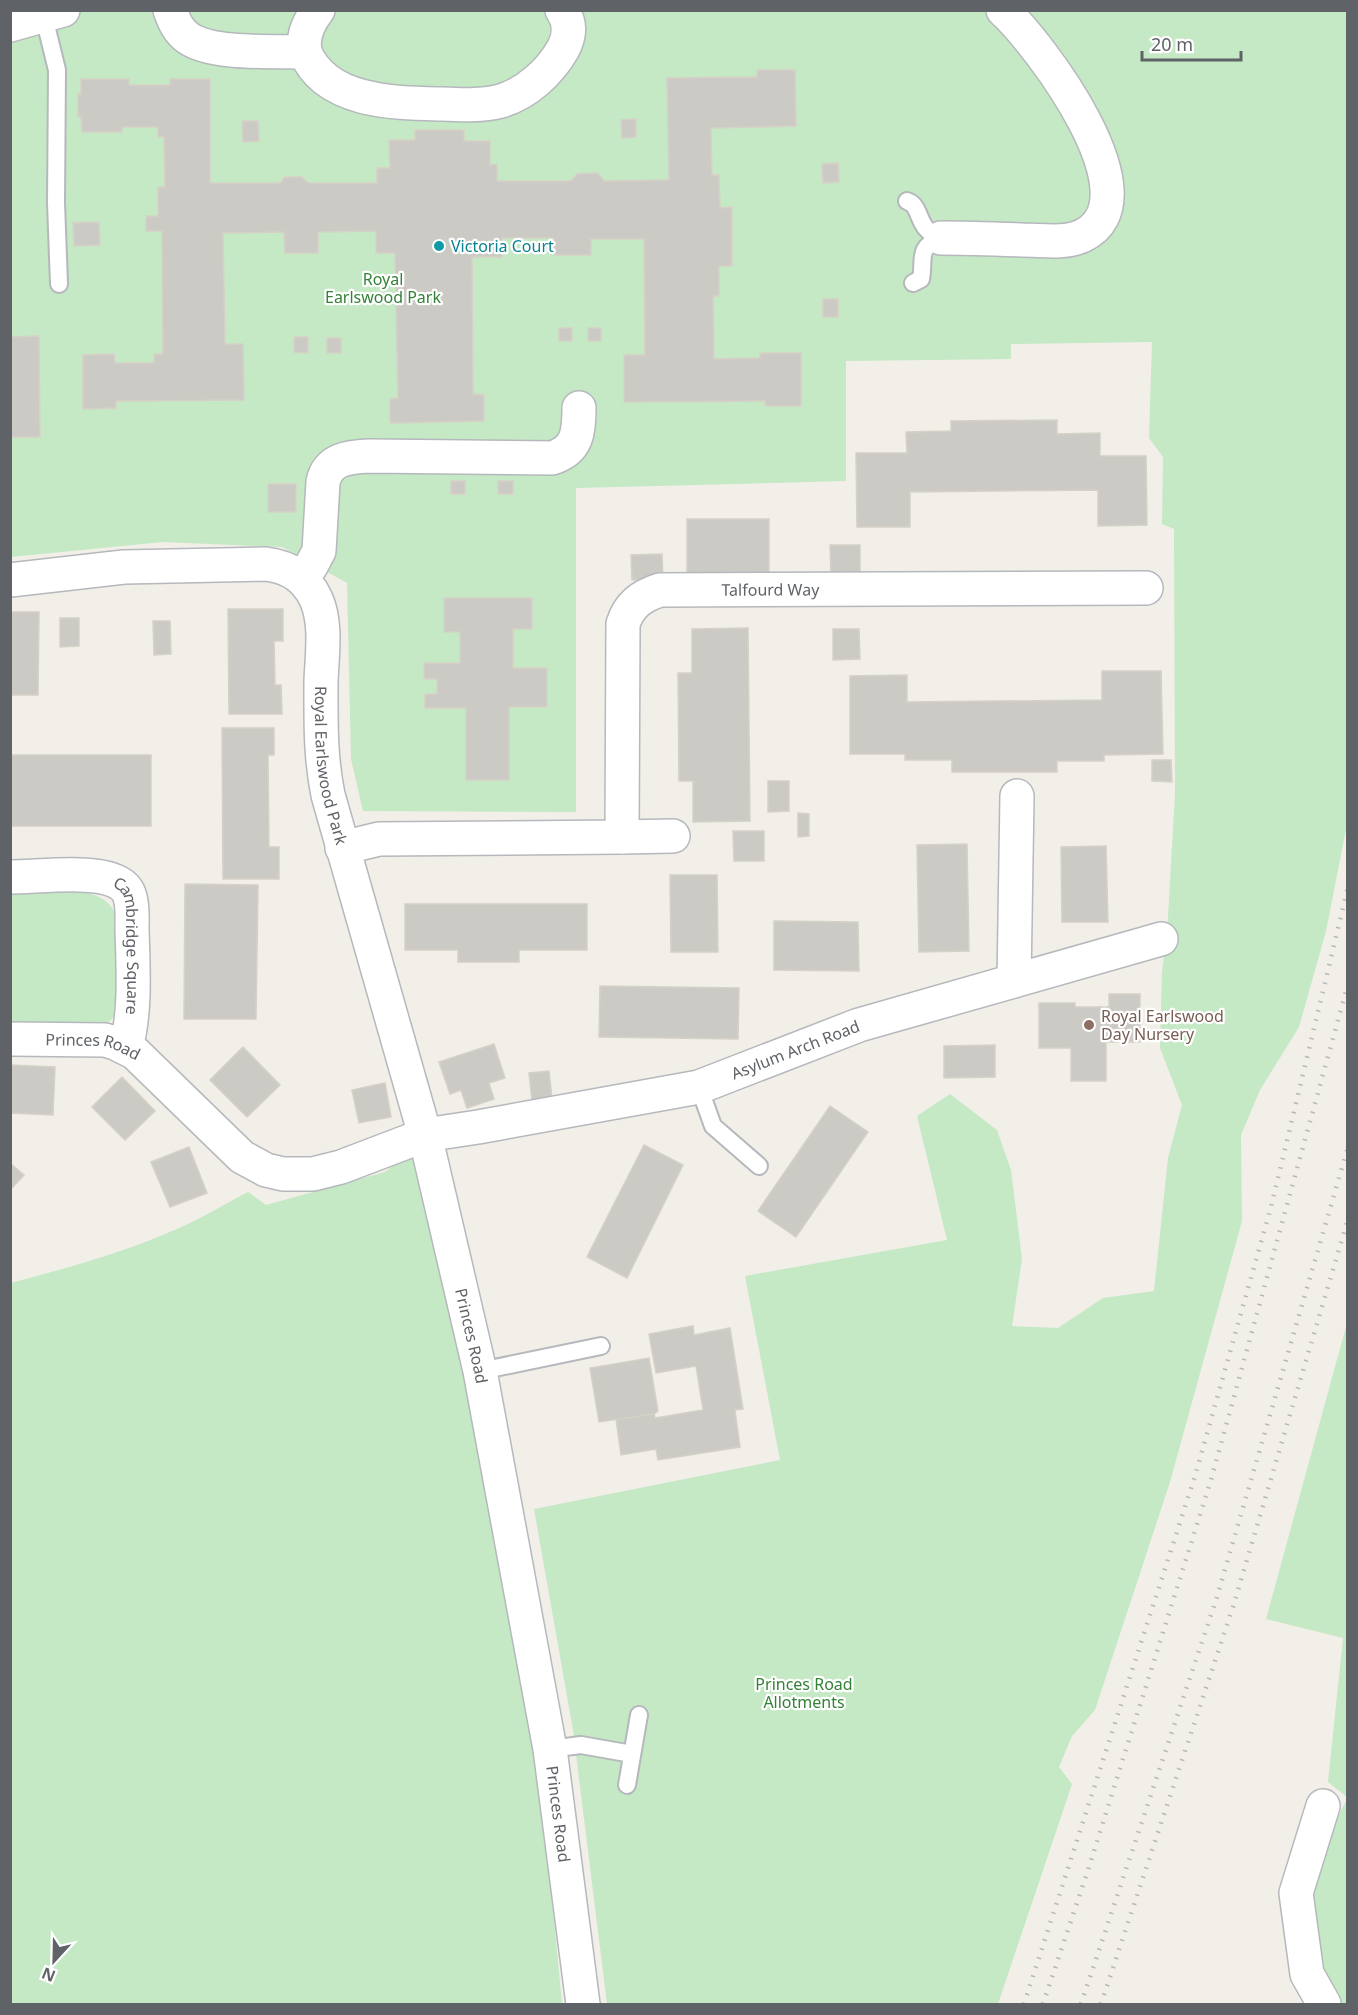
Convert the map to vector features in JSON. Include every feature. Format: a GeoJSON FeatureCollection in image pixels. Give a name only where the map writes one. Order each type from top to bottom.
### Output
{"type":"FeatureCollection","features":[{"type":"Feature","properties":{"kind":"street"},"geometry":{"type":"LineString","coordinates":[[170,10],[177,28],[201,44],[226,49],[305,52]]}},
{"type":"Feature","properties":{"kind":"street"},"geometry":{"type":"LineString","coordinates":[[318,10],[307,29],[304,42],[305,52],[314,69],[342,89],[365,97],[415,104],[482,104],[510,97],[524,90],[548,70],[565,46],[575,15]]}},
{"type":"Feature","properties":{"kind":"street"},"geometry":{"type":"LineString","coordinates":[[941,238],[1065,241],[1092,229],[1102,215],[1105,206],[1104,174],[1096,146],[1083,118],[1051,65],[1029,37],[1003,10]]}},
{"type":"Feature","properties":{"kind":"street"},"geometry":{"type":"LineString","coordinates":[[10,25],[54,14]]}},
{"type":"Feature","properties":{"kind":"street"},"geometry":{"type":"LineString","coordinates":[[10,580],[124,567],[229,563],[277,566],[294,572],[300,577],[311,566],[319,551],[323,482],[326,472],[336,462],[350,457],[369,456],[552,458],[565,452],[576,439],[579,428],[579,408]]}},
{"type":"Feature","properties":{"kind":"street","name":"Royal Earlswood Park"},"geometry":{"type":"LineString","coordinates":[[300,577],[313,593],[320,612],[322,630],[321,756],[332,816],[425,1134]]}},
{"type":"Feature","properties":{"kind":"street","name":"Talfourd Way"},"geometry":{"type":"LineString","coordinates":[[622,837],[623,624],[631,606],[650,593],[660,590],[1146,588]]}},
{"type":"Feature","properties":{"kind":"street"},"geometry":{"type":"LineString","coordinates":[[1014,981],[1017,796]]}},
{"type":"Feature","properties":{"kind":"street"},"geometry":{"type":"LineString","coordinates":[[342,848],[379,839],[674,836]]}},
{"type":"Feature","properties":{"kind":"street","name":"Cambridge Square"},"geometry":{"type":"LineString","coordinates":[[10,878],[92,875],[116,881],[127,889],[131,903],[133,950],[131,1020],[126,1047]]}},
{"type":"Feature","properties":{"kind":"street","name":"Asylum Arch Road"},"geometry":{"type":"LineString","coordinates":[[425,1134],[478,1127],[699,1087],[859,1025],[1161,939]]}},
{"type":"Feature","properties":{"kind":"street","name":"Princes Road"},"geometry":{"type":"LineString","coordinates":[[10,1039],[105,1040],[126,1047],[242,1156],[266,1170],[299,1175],[328,1171],[425,1134],[480,1371],[550,1749],[584,2004]]}},
{"type":"Feature","properties":{"kind":"street"},"geometry":{"type":"LineString","coordinates":[[1323,1806],[1296,1893],[1307,1974],[1324,2004]]}},
{"type":"Feature","properties":{"kind":"lane"},"geometry":{"type":"LineString","coordinates":[[54,14],[57,70],[56,203],[59,284]]}},
{"type":"Feature","properties":{"kind":"lane"},"geometry":{"type":"LineString","coordinates":[[907,201],[915,205],[927,230],[941,238]]}},
{"type":"Feature","properties":{"kind":"lane"},"geometry":{"type":"LineString","coordinates":[[913,283],[921,279],[924,250],[930,242],[941,238]]}},
{"type":"Feature","properties":{"kind":"lane"},"geometry":{"type":"LineString","coordinates":[[699,1087],[713,1126],[759,1166]]}},
{"type":"Feature","properties":{"kind":"lane"},"geometry":{"type":"LineString","coordinates":[[480,1371],[601,1346]]}},
{"type":"Feature","properties":{"kind":"lane"},"geometry":{"type":"LineString","coordinates":[[627,1785],[639,1714]]}},
{"type":"Feature","properties":{"kind":"lane"},"geometry":{"type":"LineString","coordinates":[[550,1749],[581,1745],[632,1754]]}},
{"type":"Feature","properties":{"kind":"green space","name":"Princes Road Allotments"},"geometry":{"type":"Polygon","coordinates":[[[10,11],[1347,11],[1347,824],[1326,931],[1299,1027],[1260,1090],[1241,1135],[1242,1221],[1170,1482],[1095,1710],[1072,1736],[1059,1767],[1072,1784],[998,2004],[607,2004],[573,1730],[534,1509],[780,1460],[745,1276],[947,1240],[917,1116],[950,1094],[997,1130],[1011,1170],[1022,1259],[1012,1326],[1058,1328],[1103,1298],[1154,1291],[1168,1158],[1182,1105],[1160,1048],[1162,973],[1168,918],[1175,793],[1174,529],[1162,524],[1163,457],[1149,438],[1152,342],[1011,344],[1011,359],[846,361],[846,481],[576,488],[576,812],[363,811],[351,759],[347,583],[282,547],[163,542],[11,557],[10,11]]]}},
{"type":"Feature","properties":{"kind":"green space"},"geometry":{"type":"Polygon","coordinates":[[[78,892],[99,897],[114,911],[119,1001],[113,1018],[106,1024],[11,1024],[11,893],[78,892]]]}},
{"type":"Feature","properties":{"kind":"green space"},"geometry":{"type":"Polygon","coordinates":[[[414,1148],[471,1382],[524,1681],[554,1919],[562,2004],[11,2004],[11,1283],[128,1249],[186,1225],[248,1192],[266,1205],[385,1172],[414,1148]]]}},
{"type":"Feature","properties":{"kind":"green space"},"geometry":{"type":"Polygon","coordinates":[[[1347,1323],[1347,1797],[1328,1782],[1343,1638],[1266,1619],[1347,1323]]]}},
{"type":"Feature","properties":{"kind":"green space"},"geometry":{"type":"Polygon","coordinates":[[[1347,1799],[1347,2004],[1334,2004],[1312,1948],[1310,1890],[1326,1840],[1347,1799]]]}},
{"type":"Feature","properties":{"kind":"building","name":"Victoria Court"},"geometry":{"type":"Polygon","coordinates":[[[757,70],[795,70],[796,126],[711,128],[712,175],[719,175],[720,208],[732,207],[732,266],[719,266],[719,296],[713,296],[714,359],[760,358],[760,353],[801,353],[801,406],[765,406],[765,401],[624,402],[624,355],[645,355],[644,239],[591,239],[591,255],[554,255],[554,238],[502,238],[502,257],[472,257],[473,394],[484,395],[484,421],[390,423],[390,399],[398,398],[395,253],[376,253],[376,231],[318,232],[318,253],[285,253],[284,232],[223,233],[225,344],[243,344],[244,400],[116,401],[116,408],[83,409],[83,355],[114,354],[115,363],[154,363],[154,354],[163,354],[162,231],[146,231],[146,216],[158,216],[158,187],[165,187],[164,137],[158,137],[158,127],[122,127],[122,132],[82,132],[81,117],[78,117],[78,93],[81,94],[81,79],[129,79],[129,85],[170,85],[170,79],[210,79],[210,183],[280,183],[285,177],[302,177],[308,183],[377,183],[377,168],[390,168],[389,140],[415,140],[415,130],[464,130],[464,141],[490,141],[490,165],[497,164],[497,181],[571,181],[577,174],[598,173],[604,181],[669,180],[667,78],[757,77],[757,70]]]}},
{"type":"Feature","properties":{"kind":"building"},"geometry":{"type":"Polygon","coordinates":[[[636,119],[636,137],[622,138],[621,120],[636,119]]]}},
{"type":"Feature","properties":{"kind":"building"},"geometry":{"type":"Polygon","coordinates":[[[242,121],[258,121],[259,141],[243,142],[242,121]]]}},
{"type":"Feature","properties":{"kind":"building"},"geometry":{"type":"Polygon","coordinates":[[[838,163],[839,182],[823,183],[822,164],[838,163]]]}},
{"type":"Feature","properties":{"kind":"building"},"geometry":{"type":"Polygon","coordinates":[[[99,222],[100,245],[74,246],[73,223],[99,222]]]}},
{"type":"Feature","properties":{"kind":"building"},"geometry":{"type":"Polygon","coordinates":[[[823,299],[838,299],[838,317],[823,317],[823,299]]]}},
{"type":"Feature","properties":{"kind":"building"},"geometry":{"type":"Polygon","coordinates":[[[559,328],[572,328],[572,341],[559,341],[559,328]]]}},
{"type":"Feature","properties":{"kind":"building"},"geometry":{"type":"Polygon","coordinates":[[[588,328],[601,328],[601,341],[588,341],[588,328]]]}},
{"type":"Feature","properties":{"kind":"building"},"geometry":{"type":"Polygon","coordinates":[[[39,336],[40,437],[10,437],[10,337],[39,336]]]}},
{"type":"Feature","properties":{"kind":"building"},"geometry":{"type":"Polygon","coordinates":[[[294,337],[308,337],[308,353],[294,352],[294,337]]]}},
{"type":"Feature","properties":{"kind":"building"},"geometry":{"type":"Polygon","coordinates":[[[327,338],[341,338],[341,353],[327,353],[327,338]]]}},
{"type":"Feature","properties":{"kind":"building"},"geometry":{"type":"Polygon","coordinates":[[[1057,420],[1057,434],[1100,433],[1100,456],[1146,456],[1147,525],[1098,526],[1098,490],[910,492],[910,527],[857,527],[856,453],[907,453],[906,432],[951,431],[951,421],[1057,420]]]}},
{"type":"Feature","properties":{"kind":"building"},"geometry":{"type":"Polygon","coordinates":[[[451,481],[465,481],[465,494],[451,494],[451,481]]]}},
{"type":"Feature","properties":{"kind":"building"},"geometry":{"type":"Polygon","coordinates":[[[498,481],[513,481],[513,494],[498,494],[498,481]]]}},
{"type":"Feature","properties":{"kind":"building"},"geometry":{"type":"Polygon","coordinates":[[[268,484],[296,484],[296,512],[268,512],[268,484]]]}},
{"type":"Feature","properties":{"kind":"building"},"geometry":{"type":"Polygon","coordinates":[[[687,519],[769,519],[769,576],[687,576],[687,519]]]}},
{"type":"Feature","properties":{"kind":"building"},"geometry":{"type":"Polygon","coordinates":[[[830,545],[860,545],[860,574],[831,575],[830,545]]]}},
{"type":"Feature","properties":{"kind":"building"},"geometry":{"type":"Polygon","coordinates":[[[662,554],[663,579],[632,580],[631,555],[662,554]]]}},
{"type":"Feature","properties":{"kind":"building"},"geometry":{"type":"Polygon","coordinates":[[[444,598],[532,598],[532,629],[513,629],[513,668],[547,668],[547,707],[509,707],[509,780],[466,780],[466,708],[425,708],[425,694],[437,694],[437,679],[424,679],[424,663],[460,663],[460,632],[444,632],[444,598]]]}},
{"type":"Feature","properties":{"kind":"building"},"geometry":{"type":"Polygon","coordinates":[[[228,609],[283,609],[283,641],[274,641],[275,685],[281,685],[282,714],[229,714],[228,609]]]}},
{"type":"Feature","properties":{"kind":"building"},"geometry":{"type":"Polygon","coordinates":[[[10,612],[39,612],[38,695],[10,695],[10,612]]]}},
{"type":"Feature","properties":{"kind":"building"},"geometry":{"type":"Polygon","coordinates":[[[60,618],[79,618],[79,646],[60,647],[60,618]]]}},
{"type":"Feature","properties":{"kind":"building"},"geometry":{"type":"Polygon","coordinates":[[[153,621],[170,621],[171,654],[154,655],[153,621]]]}},
{"type":"Feature","properties":{"kind":"building"},"geometry":{"type":"Polygon","coordinates":[[[748,628],[750,821],[693,822],[693,781],[679,781],[678,673],[692,673],[692,629],[748,628]]]}},
{"type":"Feature","properties":{"kind":"building"},"geometry":{"type":"Polygon","coordinates":[[[833,629],[859,629],[860,659],[833,660],[833,629]]]}},
{"type":"Feature","properties":{"kind":"building"},"geometry":{"type":"Polygon","coordinates":[[[1102,671],[1161,671],[1163,754],[1104,755],[1104,761],[1057,761],[1057,772],[952,772],[952,760],[905,760],[905,754],[850,754],[850,676],[907,675],[907,702],[1102,700],[1102,671]]]}},
{"type":"Feature","properties":{"kind":"building"},"geometry":{"type":"Polygon","coordinates":[[[222,728],[274,728],[274,755],[268,755],[269,847],[279,847],[279,879],[223,879],[222,728]]]}},
{"type":"Feature","properties":{"kind":"building"},"geometry":{"type":"Polygon","coordinates":[[[10,755],[151,755],[151,826],[10,826],[10,755]]]}},
{"type":"Feature","properties":{"kind":"building"},"geometry":{"type":"Polygon","coordinates":[[[1152,760],[1171,760],[1172,782],[1152,781],[1152,760]]]}},
{"type":"Feature","properties":{"kind":"building"},"geometry":{"type":"Polygon","coordinates":[[[768,781],[789,781],[789,811],[768,812],[768,781]]]}},
{"type":"Feature","properties":{"kind":"building"},"geometry":{"type":"Polygon","coordinates":[[[798,813],[809,814],[809,836],[798,837],[798,813]]]}},
{"type":"Feature","properties":{"kind":"building"},"geometry":{"type":"Polygon","coordinates":[[[733,831],[764,831],[764,861],[734,861],[733,831]]]}},
{"type":"Feature","properties":{"kind":"building"},"geometry":{"type":"Polygon","coordinates":[[[967,844],[969,951],[919,952],[917,845],[967,844]]]}},
{"type":"Feature","properties":{"kind":"building"},"geometry":{"type":"Polygon","coordinates":[[[1106,846],[1108,922],[1062,922],[1061,847],[1106,846]]]}},
{"type":"Feature","properties":{"kind":"building"},"geometry":{"type":"Polygon","coordinates":[[[670,875],[717,875],[718,952],[671,952],[670,875]]]}},
{"type":"Feature","properties":{"kind":"building"},"geometry":{"type":"Polygon","coordinates":[[[185,884],[258,885],[256,1019],[184,1019],[185,884]]]}},
{"type":"Feature","properties":{"kind":"building"},"geometry":{"type":"Polygon","coordinates":[[[405,904],[587,904],[587,950],[519,950],[519,962],[458,962],[458,950],[405,950],[405,904]]]}},
{"type":"Feature","properties":{"kind":"building"},"geometry":{"type":"Polygon","coordinates":[[[774,921],[858,922],[859,971],[774,970],[774,921]]]}},
{"type":"Feature","properties":{"kind":"building"},"geometry":{"type":"Polygon","coordinates":[[[600,986],[739,988],[738,1039],[599,1037],[600,986]]]}},
{"type":"Feature","properties":{"kind":"building","name":"Royal Earlswood Day Nursery"},"geometry":{"type":"Polygon","coordinates":[[[1109,994],[1140,994],[1140,1042],[1106,1042],[1106,1081],[1071,1081],[1071,1048],[1039,1048],[1039,1003],[1075,1003],[1075,1007],[1109,1007],[1109,994]]]}},
{"type":"Feature","properties":{"kind":"building"},"geometry":{"type":"Polygon","coordinates":[[[494,1044],[505,1078],[489,1083],[494,1099],[467,1108],[461,1090],[450,1094],[439,1062],[494,1044]]]}},
{"type":"Feature","properties":{"kind":"building"},"geometry":{"type":"Polygon","coordinates":[[[995,1045],[995,1077],[944,1078],[944,1046],[995,1045]]]}},
{"type":"Feature","properties":{"kind":"building"},"geometry":{"type":"Polygon","coordinates":[[[243,1047],[280,1085],[247,1117],[210,1080],[243,1047]]]}},
{"type":"Feature","properties":{"kind":"building"},"geometry":{"type":"Polygon","coordinates":[[[10,1065],[55,1067],[53,1115],[10,1113],[10,1065]]]}},
{"type":"Feature","properties":{"kind":"building"},"geometry":{"type":"Polygon","coordinates":[[[549,1071],[553,1107],[533,1110],[529,1073],[549,1071]]]}},
{"type":"Feature","properties":{"kind":"building"},"geometry":{"type":"Polygon","coordinates":[[[122,1077],[155,1111],[125,1140],[92,1107],[122,1077]]]}},
{"type":"Feature","properties":{"kind":"building"},"geometry":{"type":"Polygon","coordinates":[[[385,1083],[391,1117],[359,1123],[352,1090],[385,1083]]]}},
{"type":"Feature","properties":{"kind":"building"},"geometry":{"type":"Polygon","coordinates":[[[830,1106],[868,1132],[796,1237],[758,1211],[830,1106]]]}},
{"type":"Feature","properties":{"kind":"building"},"geometry":{"type":"Polygon","coordinates":[[[644,1145],[683,1165],[627,1278],[587,1257],[644,1145]]]}},
{"type":"Feature","properties":{"kind":"building"},"geometry":{"type":"Polygon","coordinates":[[[189,1147],[207,1193],[170,1207],[151,1162],[189,1147]]]}},
{"type":"Feature","properties":{"kind":"building"},"geometry":{"type":"Polygon","coordinates":[[[10,1163],[24,1175],[10,1190],[10,1163]]]}},
{"type":"Feature","properties":{"kind":"building"},"geometry":{"type":"Polygon","coordinates":[[[693,1326],[694,1335],[730,1328],[743,1409],[735,1410],[740,1447],[658,1460],[656,1449],[621,1455],[616,1419],[654,1414],[655,1418],[703,1410],[696,1366],[656,1373],[649,1334],[693,1326]]]}},
{"type":"Feature","properties":{"kind":"building"},"geometry":{"type":"Polygon","coordinates":[[[649,1358],[658,1411],[654,1414],[599,1422],[590,1368],[649,1358]]]}},
{"type":"Feature","properties":{"kind":"railway"},"geometry":{"type":"LineString","coordinates":[[1024,2004],[1195,1476],[1271,1207],[1348,887]]}},
{"type":"Feature","properties":{"kind":"railway"},"geometry":{"type":"LineString","coordinates":[[1043,2004],[1089,1867],[1211,1480],[1348,984]]}},
{"type":"Feature","properties":{"kind":"railway"},"geometry":{"type":"LineString","coordinates":[[1081,2004],[1217,1597],[1348,1147]]}},
{"type":"Feature","properties":{"kind":"railway"},"geometry":{"type":"LineString","coordinates":[[1101,2004],[1233,1607],[1348,1219]]}},
{"type":"Feature","properties":{"kind":"place","name":"Victoria Court"},"geometry":{"type":"Point","coordinates":[439,246]}},
{"type":"Feature","properties":{"kind":"place","name":"Royal Earlswood Day Nursery"},"geometry":{"type":"Point","coordinates":[1089,1025]}}]}
